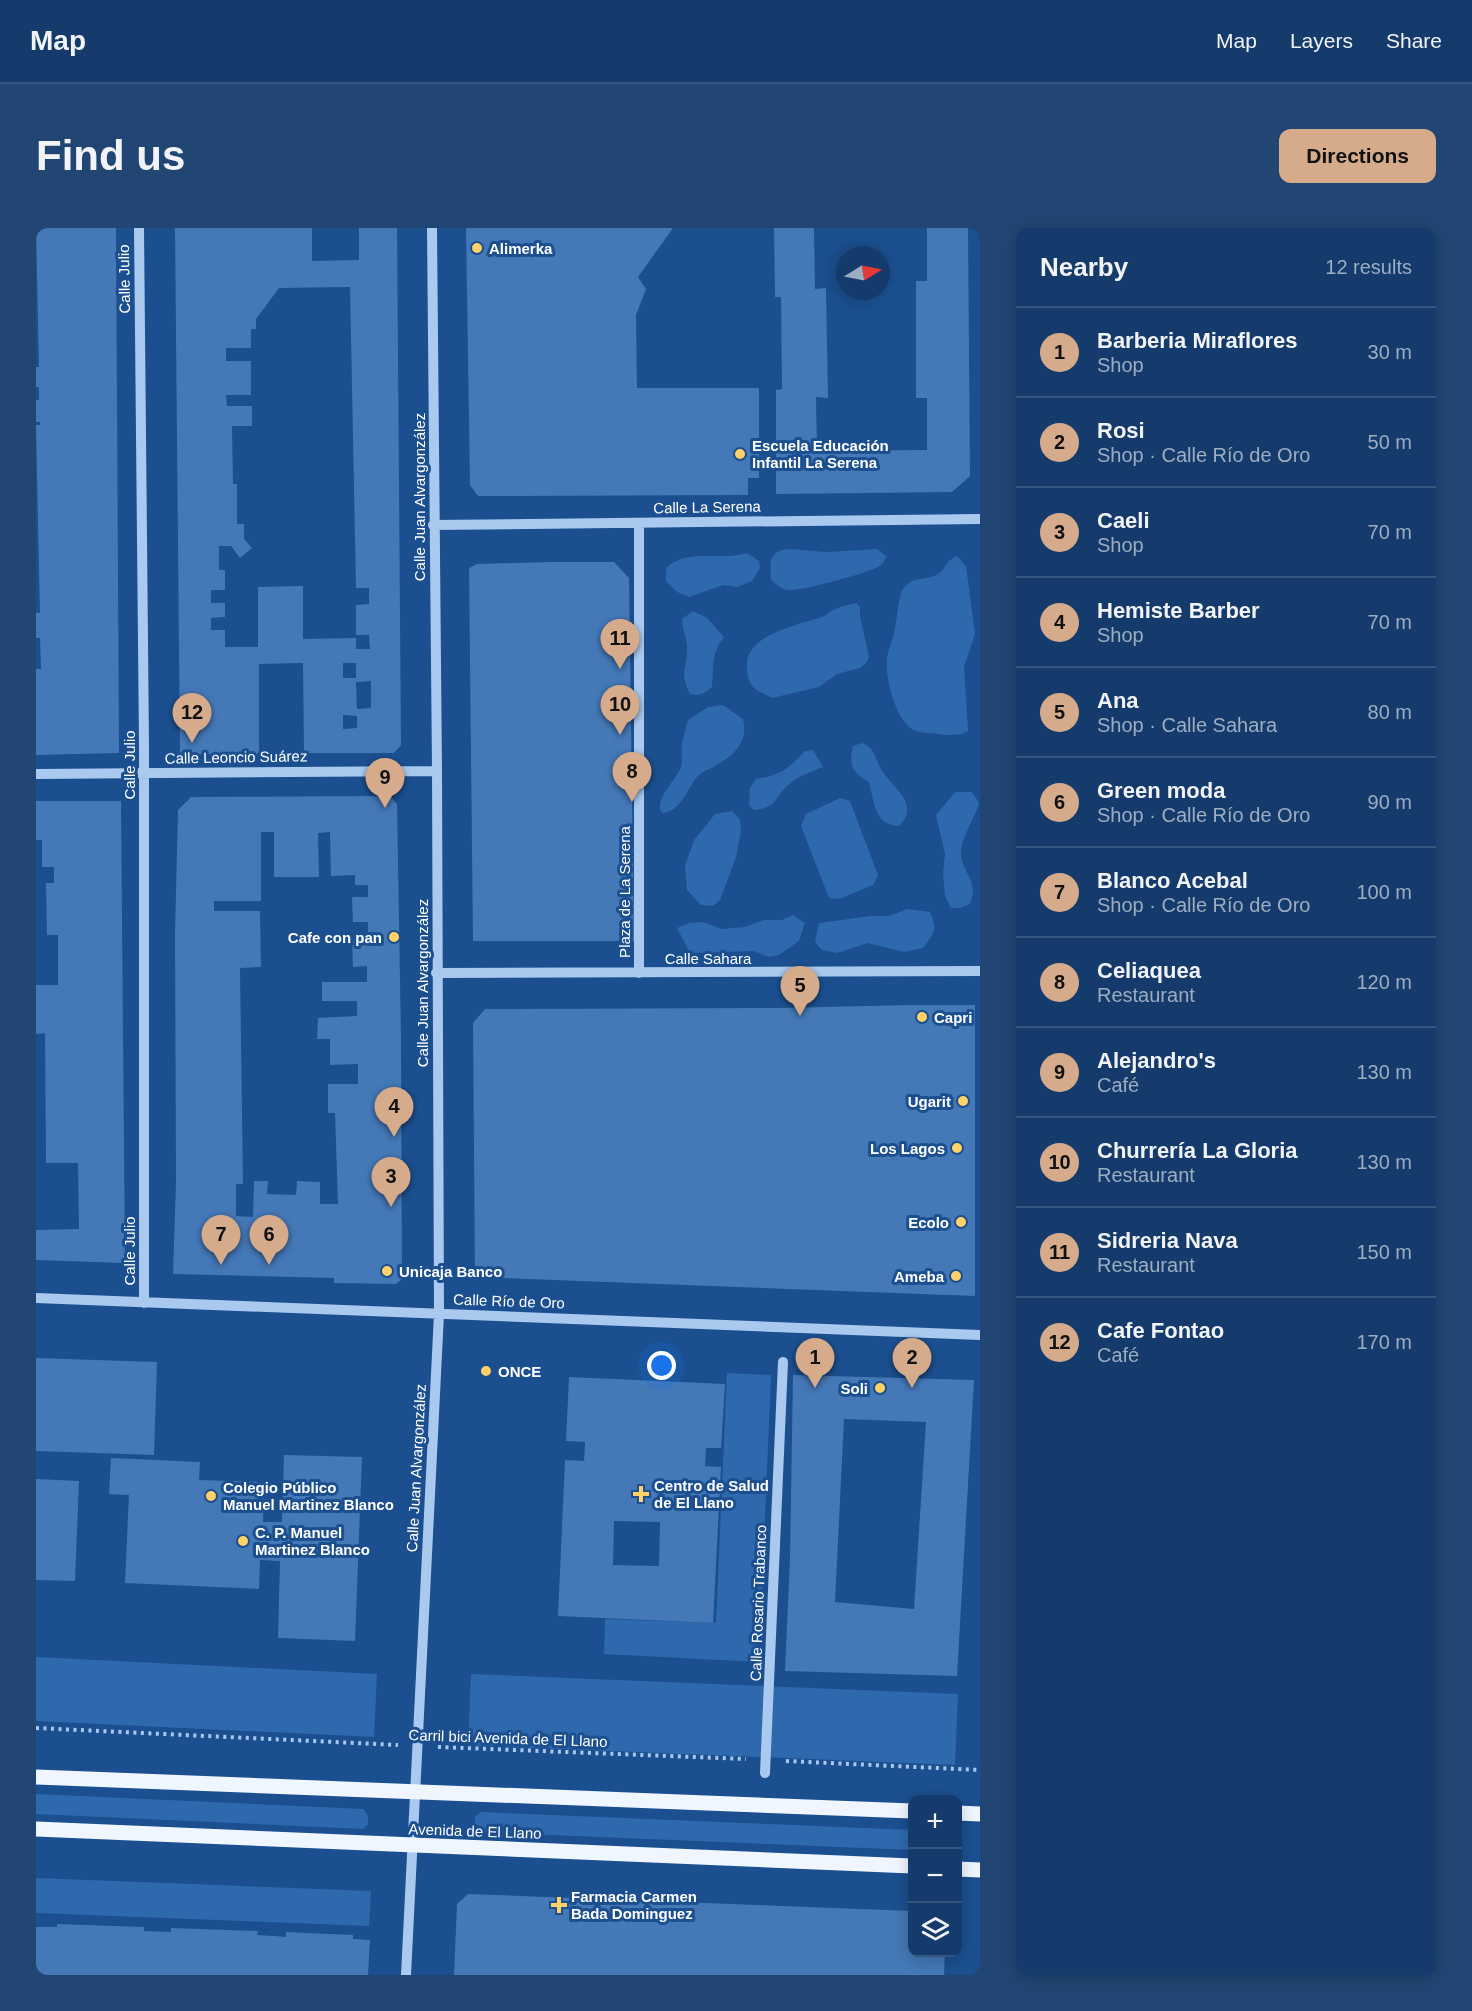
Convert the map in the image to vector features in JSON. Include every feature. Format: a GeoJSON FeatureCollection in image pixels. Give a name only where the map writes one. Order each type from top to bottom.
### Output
{"type":"FeatureCollection","features":[{"type":"Feature","properties":{"kind":"main road"},"geometry":{"type":"LineString","coordinates":[[36,1777],[908,1811]]}},
{"type":"Feature","properties":{"kind":"main road"},"geometry":{"type":"LineString","coordinates":[[962,1813],[980,1814]]}},
{"type":"Feature","properties":{"kind":"main road","name":"Avenida de El Llano"},"geometry":{"type":"LineString","coordinates":[[36,1829],[908,1866]]}},
{"type":"Feature","properties":{"kind":"main road"},"geometry":{"type":"LineString","coordinates":[[962,1869],[980,1870]]}},
{"type":"Feature","properties":{"kind":"street","name":"Calle Julio"},"geometry":{"type":"LineString","coordinates":[[139,228],[144,773],[144,1302]]}},
{"type":"Feature","properties":{"kind":"street","name":"Calle Juan Alvargonzález"},"geometry":{"type":"LineString","coordinates":[[405,1975],[439,1314],[432,228]]}},
{"type":"Feature","properties":{"kind":"street","name":"Calle La Serena"},"geometry":{"type":"LineString","coordinates":[[433,525],[980,519]]}},
{"type":"Feature","properties":{"kind":"street","name":"Plaza de La Serena"},"geometry":{"type":"LineString","coordinates":[[639,523],[639,973]]}},
{"type":"Feature","properties":{"kind":"street","name":"Calle Leoncio Suárez"},"geometry":{"type":"LineString","coordinates":[[36,774],[437,771]]}},
{"type":"Feature","properties":{"kind":"street","name":"Calle Sahara"},"geometry":{"type":"LineString","coordinates":[[436,973],[980,971]]}},
{"type":"Feature","properties":{"kind":"street","name":"Calle Río de Oro"},"geometry":{"type":"LineString","coordinates":[[36,1298],[980,1335]]}},
{"type":"Feature","properties":{"kind":"street","name":"Calle Rosario Trabanco"},"geometry":{"type":"LineString","coordinates":[[765,1773],[783,1362]]}},
{"type":"Feature","properties":{"kind":"path","name":"Carril bici Avenida de El Llano"},"geometry":{"type":"LineString","coordinates":[[36,1728],[980,1770]]}},
{"type":"Feature","properties":{"kind":"shaded area"},"geometry":{"type":"Polygon","coordinates":[[[790,549],[827,552],[877,549],[886,556],[882,564],[872,570],[822,584],[786,590],[771,580],[770,567],[774,555],[790,549]]]}},
{"type":"Feature","properties":{"kind":"shaded area"},"geometry":{"type":"Polygon","coordinates":[[[747,553],[759,561],[760,568],[752,581],[737,587],[723,585],[689,597],[677,592],[666,581],[666,568],[687,557],[730,556],[747,553]]]}},
{"type":"Feature","properties":{"kind":"shaded area"},"geometry":{"type":"Polygon","coordinates":[[[957,556],[966,566],[975,634],[964,667],[968,731],[951,735],[920,732],[908,725],[897,709],[888,677],[888,655],[902,591],[914,580],[938,574],[957,556]]]}},
{"type":"Feature","properties":{"kind":"shaded area"},"geometry":{"type":"Polygon","coordinates":[[[856,603],[860,607],[869,657],[860,668],[837,674],[819,687],[772,698],[751,685],[747,669],[748,657],[763,639],[788,627],[825,616],[836,609],[856,603]]]}},
{"type":"Feature","properties":{"kind":"shaded area"},"geometry":{"type":"Polygon","coordinates":[[[693,611],[707,618],[724,637],[715,655],[712,687],[699,695],[690,694],[684,674],[687,647],[682,619],[693,611]]]}},
{"type":"Feature","properties":{"kind":"shaded area"},"geometry":{"type":"Polygon","coordinates":[[[723,705],[743,719],[744,735],[738,748],[727,759],[699,775],[679,804],[669,812],[662,813],[660,802],[681,767],[682,743],[688,720],[708,707],[723,705]]]}},
{"type":"Feature","properties":{"kind":"shaded area"},"geometry":{"type":"Polygon","coordinates":[[[862,743],[872,751],[881,769],[906,803],[905,818],[899,826],[891,825],[880,817],[876,811],[869,782],[858,775],[853,767],[851,758],[853,746],[862,743]]]}},
{"type":"Feature","properties":{"kind":"shaded area"},"geometry":{"type":"Polygon","coordinates":[[[813,750],[823,767],[792,782],[771,805],[754,810],[749,805],[750,788],[756,779],[778,773],[789,767],[805,751],[813,750]]]}},
{"type":"Feature","properties":{"kind":"shaded area"},"geometry":{"type":"Polygon","coordinates":[[[955,792],[971,792],[979,804],[961,852],[964,866],[972,882],[972,895],[970,904],[960,908],[951,908],[945,896],[943,874],[945,854],[936,815],[955,792]]]}},
{"type":"Feature","properties":{"kind":"shaded area"},"geometry":{"type":"Polygon","coordinates":[[[840,798],[850,801],[878,875],[873,885],[839,899],[829,898],[801,826],[806,814],[840,798]]]}},
{"type":"Feature","properties":{"kind":"shaded area"},"geometry":{"type":"Polygon","coordinates":[[[732,811],[740,819],[741,831],[736,857],[720,900],[713,906],[701,905],[687,890],[685,866],[694,840],[715,814],[732,811]]]}},
{"type":"Feature","properties":{"kind":"shaded area"},"geometry":{"type":"Polygon","coordinates":[[[907,909],[930,912],[934,931],[923,948],[904,952],[868,943],[837,953],[822,950],[815,942],[819,923],[889,916],[907,909]]]}},
{"type":"Feature","properties":{"kind":"shaded area"},"geometry":{"type":"Polygon","coordinates":[[[793,915],[805,923],[799,941],[779,955],[769,957],[753,951],[690,953],[677,928],[689,923],[703,922],[721,929],[745,927],[764,920],[782,920],[793,915]]]}},
{"type":"Feature","properties":{"kind":"shaded area"},"geometry":{"type":"Polygon","coordinates":[[[727,1373],[771,1375],[759,1662],[604,1654],[605,1619],[716,1623],[727,1373]]]}},
{"type":"Feature","properties":{"kind":"shaded area"},"geometry":{"type":"Polygon","coordinates":[[[36,1657],[377,1674],[374,1737],[36,1721],[36,1657]]]}},
{"type":"Feature","properties":{"kind":"shaded area"},"geometry":{"type":"Polygon","coordinates":[[[471,1674],[958,1694],[955,1765],[468,1745],[471,1674]]]}},
{"type":"Feature","properties":{"kind":"shaded area"},"geometry":{"type":"Polygon","coordinates":[[[36,1794],[364,1809],[368,1816],[368,1824],[363,1829],[36,1814],[36,1794]]]}},
{"type":"Feature","properties":{"kind":"shaded area"},"geometry":{"type":"Polygon","coordinates":[[[481,1812],[908,1830],[908,1850],[480,1832],[475,1826],[475,1816],[481,1812]]]}},
{"type":"Feature","properties":{"kind":"shaded area"},"geometry":{"type":"Polygon","coordinates":[[[36,1878],[371,1891],[369,1926],[36,1913],[36,1878]]]}},
{"type":"Feature","properties":{"kind":"building"},"geometry":{"type":"Polygon","coordinates":[[[36,228],[116,228],[119,753],[36,755],[36,669],[41,669],[40,638],[36,638],[36,613],[40,613],[36,425],[40,425],[40,422],[36,422],[36,400],[39,400],[39,387],[36,387],[36,367],[39,367],[36,228]]]}},
{"type":"Feature","properties":{"kind":"building"},"geometry":{"type":"Polygon","coordinates":[[[175,228],[312,228],[312,261],[359,260],[359,228],[397,228],[401,745],[394,753],[304,753],[303,663],[259,664],[259,754],[180,754],[175,228]],[[350,287],[279,288],[256,319],[256,329],[251,329],[251,348],[226,348],[226,361],[251,361],[251,395],[226,395],[227,406],[252,406],[252,426],[232,426],[233,484],[237,484],[237,524],[244,524],[244,539],[252,548],[240,558],[231,546],[219,546],[219,570],[225,570],[225,590],[211,590],[211,603],[225,603],[225,617],[211,618],[211,630],[225,630],[225,647],[258,647],[258,587],[303,586],[303,639],[356,638],[356,649],[370,649],[369,635],[356,635],[356,605],[369,604],[369,588],[356,588],[350,287]],[[343,663],[343,678],[356,678],[356,663],[343,663]],[[371,681],[356,682],[357,709],[371,708],[371,681]],[[343,715],[343,729],[357,728],[357,716],[343,715]]]}},
{"type":"Feature","properties":{"kind":"building"},"geometry":{"type":"Polygon","coordinates":[[[466,228],[673,228],[638,277],[646,289],[636,315],[637,388],[759,388],[759,478],[748,478],[748,495],[478,496],[470,485],[466,228]]]}},
{"type":"Feature","properties":{"kind":"building"},"geometry":{"type":"Polygon","coordinates":[[[774,228],[814,228],[815,289],[826,288],[828,398],[816,397],[817,451],[927,450],[927,398],[916,398],[916,281],[927,281],[927,228],[968,228],[970,476],[952,492],[776,494],[776,390],[782,389],[781,297],[775,297],[774,228]]]}},
{"type":"Feature","properties":{"kind":"building"},"geometry":{"type":"Polygon","coordinates":[[[614,562],[629,578],[634,941],[473,941],[469,568],[477,564],[614,562]]]}},
{"type":"Feature","properties":{"kind":"building"},"geometry":{"type":"Polygon","coordinates":[[[390,796],[397,804],[402,1279],[396,1284],[334,1283],[334,1278],[173,1274],[176,1182],[175,934],[178,810],[191,797],[390,796]],[[261,832],[261,901],[214,901],[214,911],[260,911],[261,967],[240,968],[243,1184],[236,1184],[236,1216],[253,1217],[254,1181],[268,1181],[267,1194],[296,1195],[297,1181],[320,1182],[320,1204],[338,1204],[335,1113],[328,1113],[328,1084],[358,1084],[358,1064],[330,1065],[330,1039],[317,1039],[318,1018],[357,1016],[357,1001],[322,1001],[322,982],[367,982],[367,966],[353,967],[352,938],[368,938],[368,922],[353,922],[352,897],[368,897],[368,885],[355,885],[355,875],[331,876],[330,832],[318,833],[319,877],[274,877],[274,832],[261,832]]]}},
{"type":"Feature","properties":{"kind":"building"},"geometry":{"type":"Polygon","coordinates":[[[36,801],[121,801],[125,1263],[36,1260],[36,1230],[79,1229],[78,1163],[46,1163],[45,1033],[36,1034],[36,985],[58,985],[58,935],[47,935],[46,883],[54,883],[54,867],[42,867],[42,840],[36,840],[36,801]]]}},
{"type":"Feature","properties":{"kind":"building"},"geometry":{"type":"Polygon","coordinates":[[[975,1005],[975,1296],[475,1277],[473,1023],[485,1009],[975,1005]]]}},
{"type":"Feature","properties":{"kind":"building"},"geometry":{"type":"Polygon","coordinates":[[[36,1358],[157,1362],[154,1455],[36,1451],[36,1358]]]}},
{"type":"Feature","properties":{"kind":"building","name":"ONCE"},"geometry":{"type":"Polygon","coordinates":[[[482,1367],[490,1367],[490,1376],[482,1376],[482,1367]]]}},
{"type":"Feature","properties":{"kind":"building"},"geometry":{"type":"Polygon","coordinates":[[[793,1375],[974,1380],[957,1676],[785,1671],[790,1558],[793,1375]],[[844,1419],[835,1602],[914,1609],[926,1422],[844,1419]]]}},
{"type":"Feature","properties":{"kind":"building","name":"Centro de Salud de El Llano"},"geometry":{"type":"Polygon","coordinates":[[[569,1377],[725,1384],[721,1448],[706,1448],[705,1466],[721,1467],[713,1623],[558,1616],[565,1460],[584,1461],[585,1442],[566,1441],[569,1377]],[[614,1521],[613,1565],[659,1566],[660,1522],[614,1521]]]}},
{"type":"Feature","properties":{"kind":"building","name":"C. P. Manuel Martinez Blanco"},"geometry":{"type":"Polygon","coordinates":[[[284,1455],[362,1457],[355,1641],[278,1638],[280,1561],[260,1560],[259,1589],[125,1583],[129,1495],[109,1494],[111,1458],[200,1462],[199,1480],[264,1482],[263,1522],[282,1522],[284,1455]]]}},
{"type":"Feature","properties":{"kind":"building"},"geometry":{"type":"Polygon","coordinates":[[[36,1479],[79,1481],[75,1581],[36,1580],[36,1479]]]}},
{"type":"Feature","properties":{"kind":"building"},"geometry":{"type":"Polygon","coordinates":[[[468,1894],[908,1911],[908,1957],[945,1957],[944,1975],[454,1975],[457,1904],[468,1894]]]}},
{"type":"Feature","properties":{"kind":"building"},"geometry":{"type":"Polygon","coordinates":[[[57,1924],[144,1927],[144,1931],[171,1932],[171,1928],[258,1931],[257,1935],[286,1937],[286,1932],[353,1935],[353,1939],[370,1940],[368,1975],[36,1975],[36,1927],[57,1927],[57,1924]]]}},
{"type":"Feature","properties":{"kind":"place","name":"Alimerka"},"geometry":{"type":"Point","coordinates":[477,248]}},
{"type":"Feature","properties":{"kind":"place","name":"Escuela Educación Infantil La Serena"},"geometry":{"type":"Point","coordinates":[740,454]}},
{"type":"Feature","properties":{"kind":"place","name":"Sidreria Nava"},"geometry":{"type":"Point","coordinates":[620,669]}},
{"type":"Feature","properties":{"kind":"place","name":"Churrería La Gloria"},"geometry":{"type":"Point","coordinates":[620,735]}},
{"type":"Feature","properties":{"kind":"place","name":"Cafe Fontao"},"geometry":{"type":"Point","coordinates":[192,743]}},
{"type":"Feature","properties":{"kind":"place","name":"Celiaquea"},"geometry":{"type":"Point","coordinates":[632,802]}},
{"type":"Feature","properties":{"kind":"place","name":"Alejandro's"},"geometry":{"type":"Point","coordinates":[385,808]}},
{"type":"Feature","properties":{"kind":"place","name":"Cafe con pan"},"geometry":{"type":"Point","coordinates":[394,937]}},
{"type":"Feature","properties":{"kind":"place","name":"Ana"},"geometry":{"type":"Point","coordinates":[800,1016]}},
{"type":"Feature","properties":{"kind":"place","name":"Capri"},"geometry":{"type":"Point","coordinates":[922,1017]}},
{"type":"Feature","properties":{"kind":"place","name":"Ugarit"},"geometry":{"type":"Point","coordinates":[963,1101]}},
{"type":"Feature","properties":{"kind":"place","name":"Hemiste Barber"},"geometry":{"type":"Point","coordinates":[394,1137]}},
{"type":"Feature","properties":{"kind":"place","name":"Los Lagos"},"geometry":{"type":"Point","coordinates":[957,1148]}},
{"type":"Feature","properties":{"kind":"place","name":"Caeli"},"geometry":{"type":"Point","coordinates":[391,1207]}},
{"type":"Feature","properties":{"kind":"place","name":"Ecolo"},"geometry":{"type":"Point","coordinates":[961,1222]}},
{"type":"Feature","properties":{"kind":"place","name":"Blanco Acebal"},"geometry":{"type":"Point","coordinates":[221,1265]}},
{"type":"Feature","properties":{"kind":"place","name":"Green moda"},"geometry":{"type":"Point","coordinates":[269,1265]}},
{"type":"Feature","properties":{"kind":"place","name":"Unicaja Banco"},"geometry":{"type":"Point","coordinates":[387,1271]}},
{"type":"Feature","properties":{"kind":"place","name":"Ameba"},"geometry":{"type":"Point","coordinates":[956,1276]}},
{"type":"Feature","properties":{"kind":"place","name":"ONCE"},"geometry":{"type":"Point","coordinates":[486,1371]}},
{"type":"Feature","properties":{"kind":"place","name":"Barberia Miraflores"},"geometry":{"type":"Point","coordinates":[815,1388]}},
{"type":"Feature","properties":{"kind":"place","name":"Soli"},"geometry":{"type":"Point","coordinates":[880,1388]}},
{"type":"Feature","properties":{"kind":"place","name":"Rosi"},"geometry":{"type":"Point","coordinates":[912,1388]}},
{"type":"Feature","properties":{"kind":"place","name":"Centro de Salud de El Llano"},"geometry":{"type":"Point","coordinates":[641,1494]}},
{"type":"Feature","properties":{"kind":"place","name":"Colegio Público Manuel Martinez Blanco"},"geometry":{"type":"Point","coordinates":[211,1496]}},
{"type":"Feature","properties":{"kind":"place","name":"C. P. Manuel Martinez Blanco"},"geometry":{"type":"Point","coordinates":[243,1541]}},
{"type":"Feature","properties":{"kind":"place","name":"Farmacia Carmen Bada Dominguez"},"geometry":{"type":"Point","coordinates":[559,1905]}}]}
